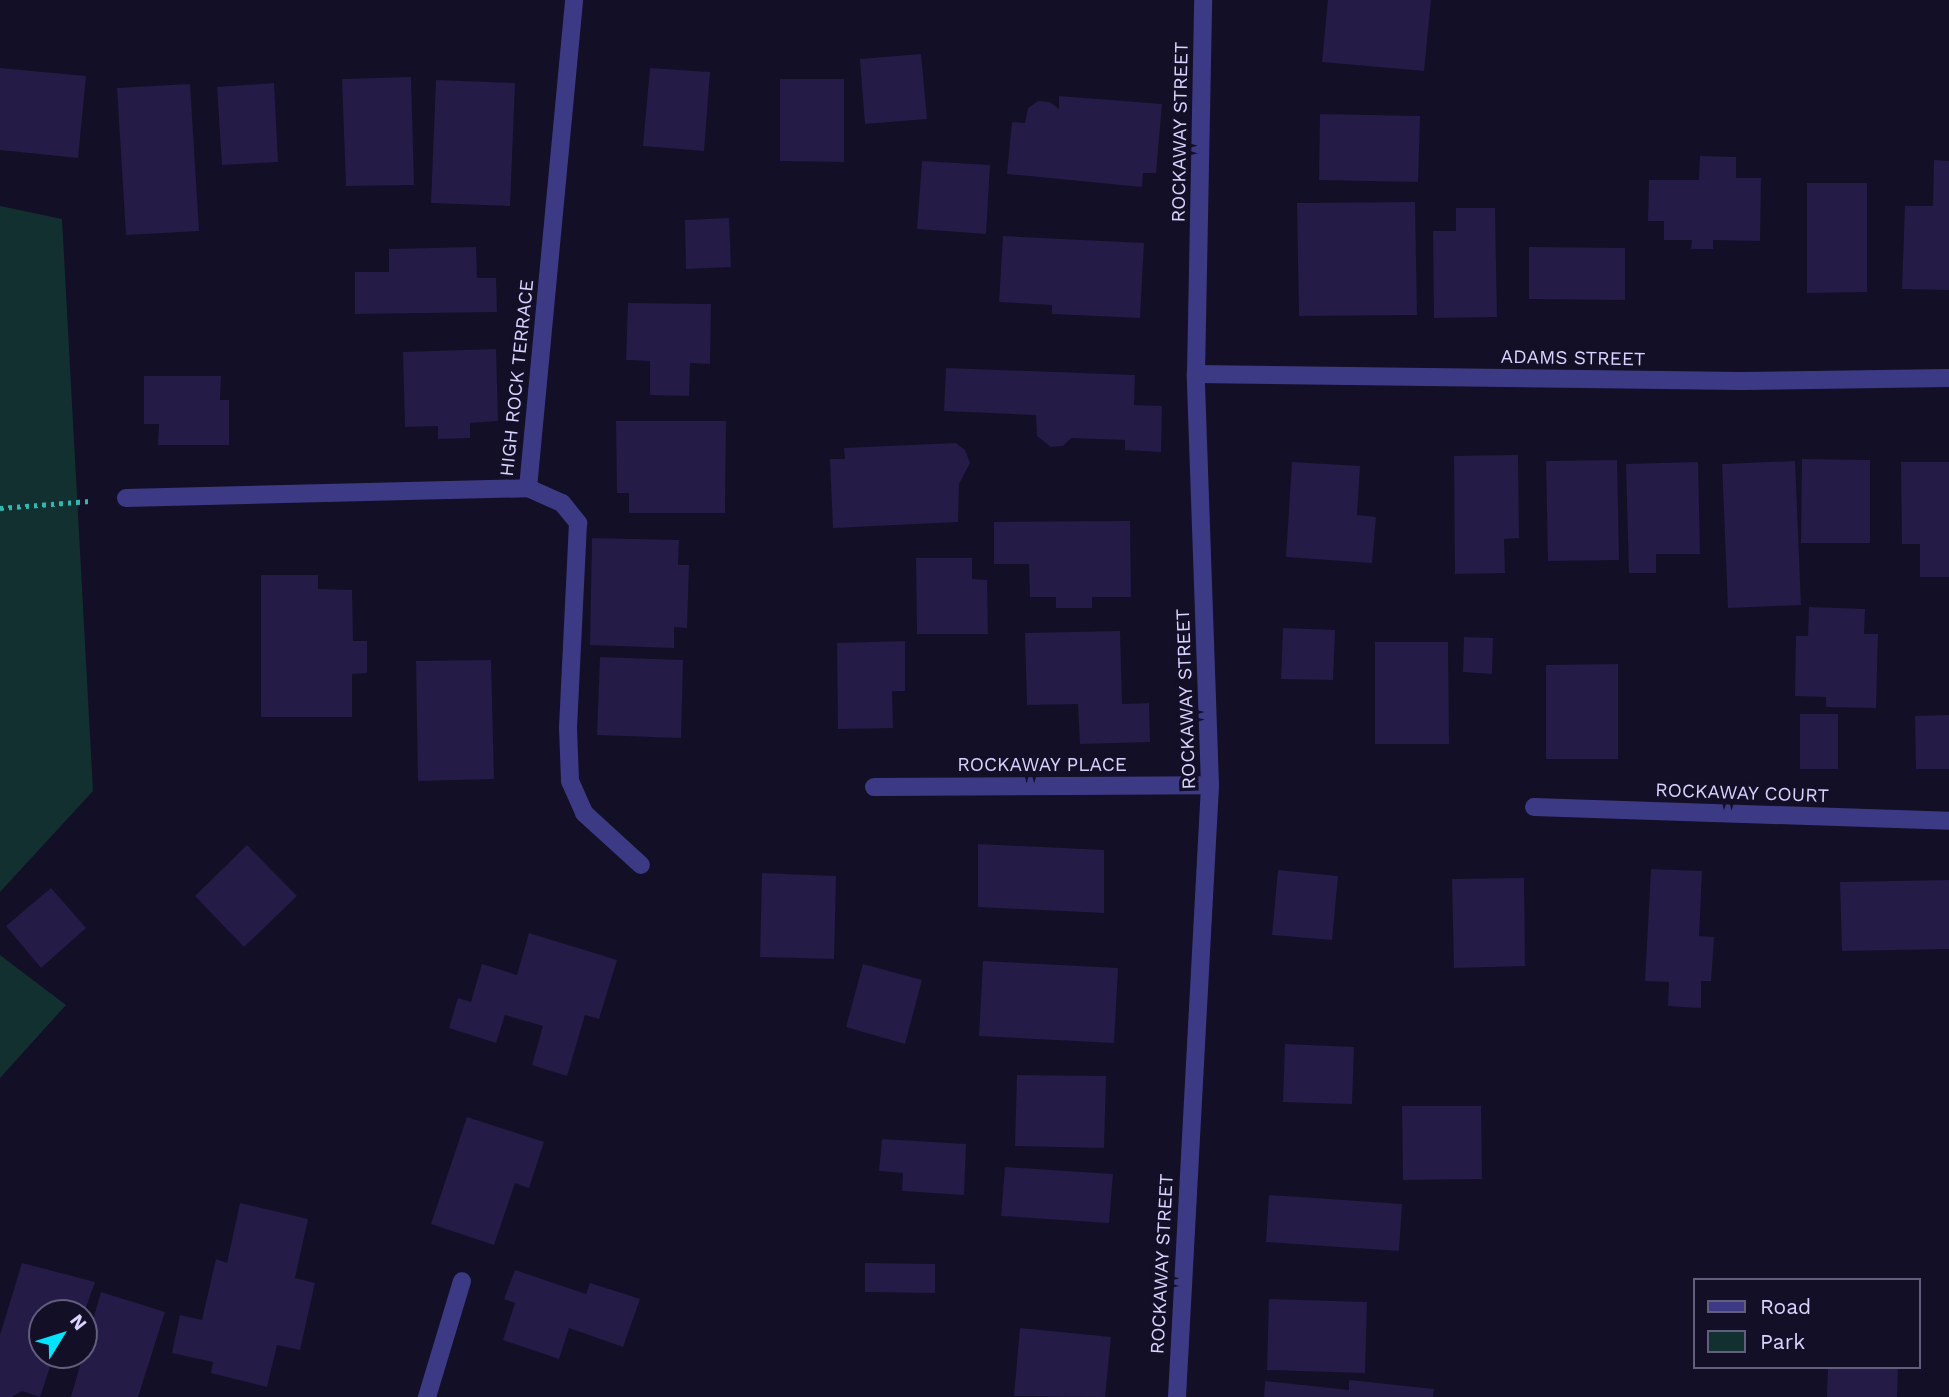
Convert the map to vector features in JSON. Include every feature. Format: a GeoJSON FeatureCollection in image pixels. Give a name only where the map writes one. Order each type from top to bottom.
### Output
{"type":"FeatureCollection","features":[{"type":"Feature","properties":{"kind":"street","name":"HIGH ROCK TERRACE"},"geometry":{"type":"LineString","coordinates":[[126,498],[528,488],[574,0]]}},
{"type":"Feature","properties":{"kind":"street","name":"ROCKAWAY STREET"},"geometry":{"type":"LineString","coordinates":[[1177,1397],[1210,785],[1196,374],[1203,0]]}},
{"type":"Feature","properties":{"kind":"street","name":"ADAMS STREET"},"geometry":{"type":"LineString","coordinates":[[1196,374],[1742,381],[1949,378]]}},
{"type":"Feature","properties":{"kind":"street"},"geometry":{"type":"LineString","coordinates":[[528,488],[562,503],[578,523],[568,728],[570,781],[584,813],[641,866]]}},
{"type":"Feature","properties":{"kind":"street","name":"ROCKAWAY PLACE"},"geometry":{"type":"LineString","coordinates":[[874,787],[1210,785]]}},
{"type":"Feature","properties":{"kind":"street","name":"ROCKAWAY COURT"},"geometry":{"type":"LineString","coordinates":[[1534,807],[1949,821]]}},
{"type":"Feature","properties":{"kind":"street"},"geometry":{"type":"LineString","coordinates":[[426,1397],[462,1281]]}},
{"type":"Feature","properties":{"kind":"path"},"geometry":{"type":"LineString","coordinates":[[0,508],[126,498]]}},
{"type":"Feature","properties":{"kind":"green space"},"geometry":{"type":"Polygon","coordinates":[[[0,206],[62,219],[93,791],[0,892],[0,206]]]}},
{"type":"Feature","properties":{"kind":"green space"},"geometry":{"type":"Polygon","coordinates":[[[0,955],[66,1005],[0,1078],[0,955]]]}},
{"type":"Feature","properties":{"kind":"building"},"geometry":{"type":"Polygon","coordinates":[[[1328,0],[1431,0],[1424,71],[1322,62],[1328,0]]]}},
{"type":"Feature","properties":{"kind":"building"},"geometry":{"type":"Polygon","coordinates":[[[921,54],[927,119],[865,124],[860,59],[921,54]]]}},
{"type":"Feature","properties":{"kind":"building"},"geometry":{"type":"Polygon","coordinates":[[[0,68],[86,76],[78,158],[0,150],[0,68]]]}},
{"type":"Feature","properties":{"kind":"building"},"geometry":{"type":"Polygon","coordinates":[[[650,68],[710,72],[704,151],[643,146],[650,68]]]}},
{"type":"Feature","properties":{"kind":"building"},"geometry":{"type":"Polygon","coordinates":[[[411,77],[414,185],[346,186],[342,79],[411,77]]]}},
{"type":"Feature","properties":{"kind":"building"},"geometry":{"type":"Polygon","coordinates":[[[780,79],[844,79],[844,162],[780,161],[780,79]]]}},
{"type":"Feature","properties":{"kind":"building"},"geometry":{"type":"Polygon","coordinates":[[[436,80],[515,83],[510,206],[431,203],[436,80]]]}},
{"type":"Feature","properties":{"kind":"building"},"geometry":{"type":"Polygon","coordinates":[[[274,83],[278,162],[222,165],[217,87],[274,83]]]}},
{"type":"Feature","properties":{"kind":"building"},"geometry":{"type":"Polygon","coordinates":[[[190,84],[199,231],[126,235],[117,88],[190,84]]]}},
{"type":"Feature","properties":{"kind":"building"},"geometry":{"type":"Polygon","coordinates":[[[1059,96],[1162,104],[1156,173],[1143,173],[1142,187],[1007,174],[1012,122],[1025,123],[1028,108],[1038,101],[1050,102],[1059,109],[1059,96]]]}},
{"type":"Feature","properties":{"kind":"building"},"geometry":{"type":"Polygon","coordinates":[[[1320,114],[1420,116],[1418,182],[1319,180],[1320,114]]]}},
{"type":"Feature","properties":{"kind":"building"},"geometry":{"type":"Polygon","coordinates":[[[1700,156],[1736,157],[1736,178],[1761,178],[1760,241],[1713,240],[1713,249],[1691,249],[1692,240],[1664,240],[1664,221],[1648,221],[1649,180],[1699,180],[1700,156]]]}},
{"type":"Feature","properties":{"kind":"building"},"geometry":{"type":"Polygon","coordinates":[[[1934,160],[1949,161],[1949,290],[1902,289],[1905,206],[1933,206],[1934,160]]]}},
{"type":"Feature","properties":{"kind":"building"},"geometry":{"type":"Polygon","coordinates":[[[922,161],[990,165],[986,234],[917,229],[922,161]]]}},
{"type":"Feature","properties":{"kind":"building"},"geometry":{"type":"Polygon","coordinates":[[[1807,183],[1867,183],[1867,292],[1807,293],[1807,183]]]}},
{"type":"Feature","properties":{"kind":"building"},"geometry":{"type":"Polygon","coordinates":[[[1415,202],[1417,315],[1299,316],[1297,203],[1415,202]]]}},
{"type":"Feature","properties":{"kind":"building"},"geometry":{"type":"Polygon","coordinates":[[[1456,208],[1495,208],[1497,317],[1434,318],[1433,231],[1456,231],[1456,208]]]}},
{"type":"Feature","properties":{"kind":"building"},"geometry":{"type":"Polygon","coordinates":[[[729,218],[731,267],[686,269],[685,220],[729,218]]]}},
{"type":"Feature","properties":{"kind":"building"},"geometry":{"type":"Polygon","coordinates":[[[1003,236],[1144,243],[1140,318],[1052,314],[1052,305],[999,302],[1003,236]]]}},
{"type":"Feature","properties":{"kind":"building"},"geometry":{"type":"Polygon","coordinates":[[[476,247],[477,278],[496,278],[497,312],[355,314],[355,272],[389,272],[389,249],[476,247]]]}},
{"type":"Feature","properties":{"kind":"building"},"geometry":{"type":"Polygon","coordinates":[[[1529,247],[1625,248],[1625,300],[1529,299],[1529,247]]]}},
{"type":"Feature","properties":{"kind":"building"},"geometry":{"type":"Polygon","coordinates":[[[628,303],[711,304],[710,364],[690,363],[689,396],[650,395],[650,361],[626,360],[628,303]]]}},
{"type":"Feature","properties":{"kind":"building"},"geometry":{"type":"Polygon","coordinates":[[[496,349],[498,421],[470,423],[470,438],[438,439],[438,426],[405,427],[403,352],[496,349]]]}},
{"type":"Feature","properties":{"kind":"building"},"geometry":{"type":"Polygon","coordinates":[[[946,368],[1135,375],[1134,405],[1162,406],[1161,452],[1125,450],[1125,440],[1071,438],[1063,446],[1051,447],[1037,436],[1036,415],[944,411],[946,368]]]}},
{"type":"Feature","properties":{"kind":"building"},"geometry":{"type":"Polygon","coordinates":[[[144,376],[221,376],[220,400],[229,400],[229,445],[158,445],[159,424],[144,424],[144,376]]]}},
{"type":"Feature","properties":{"kind":"building"},"geometry":{"type":"Polygon","coordinates":[[[616,421],[726,421],[725,513],[629,513],[629,493],[617,493],[616,421]]]}},
{"type":"Feature","properties":{"kind":"building"},"geometry":{"type":"Polygon","coordinates":[[[956,443],[965,450],[970,463],[959,484],[958,522],[833,528],[830,459],[845,459],[844,448],[956,443]]]}},
{"type":"Feature","properties":{"kind":"building"},"geometry":{"type":"Polygon","coordinates":[[[1518,455],[1519,538],[1504,539],[1505,573],[1455,574],[1454,456],[1518,455]]]}},
{"type":"Feature","properties":{"kind":"building"},"geometry":{"type":"Polygon","coordinates":[[[1802,459],[1870,460],[1870,543],[1801,543],[1802,459]]]}},
{"type":"Feature","properties":{"kind":"building"},"geometry":{"type":"Polygon","coordinates":[[[1617,460],[1619,560],[1548,561],[1546,461],[1617,460]]]}},
{"type":"Feature","properties":{"kind":"building"},"geometry":{"type":"Polygon","coordinates":[[[1795,461],[1801,605],[1728,608],[1722,464],[1795,461]]]}},
{"type":"Feature","properties":{"kind":"building"},"geometry":{"type":"Polygon","coordinates":[[[1292,462],[1360,466],[1357,515],[1376,517],[1372,563],[1286,557],[1292,462]]]}},
{"type":"Feature","properties":{"kind":"building"},"geometry":{"type":"Polygon","coordinates":[[[1698,462],[1700,554],[1656,554],[1656,573],[1629,573],[1626,464],[1698,462]]]}},
{"type":"Feature","properties":{"kind":"building"},"geometry":{"type":"Polygon","coordinates":[[[1901,462],[1949,462],[1949,577],[1920,577],[1920,544],[1902,544],[1901,462]]]}},
{"type":"Feature","properties":{"kind":"building"},"geometry":{"type":"Polygon","coordinates":[[[1130,521],[1131,597],[1092,597],[1092,608],[1056,608],[1056,597],[1030,597],[1029,564],[994,564],[994,522],[1130,521]]]}},
{"type":"Feature","properties":{"kind":"building"},"geometry":{"type":"Polygon","coordinates":[[[592,538],[679,540],[678,565],[689,565],[687,628],[674,627],[674,648],[590,645],[592,538]]]}},
{"type":"Feature","properties":{"kind":"building"},"geometry":{"type":"Polygon","coordinates":[[[916,558],[972,558],[972,579],[987,580],[988,634],[917,634],[916,558]]]}},
{"type":"Feature","properties":{"kind":"building"},"geometry":{"type":"Polygon","coordinates":[[[261,575],[318,575],[318,589],[352,590],[353,641],[367,641],[367,673],[352,674],[352,717],[261,717],[261,575]]]}},
{"type":"Feature","properties":{"kind":"building"},"geometry":{"type":"Polygon","coordinates":[[[1809,607],[1865,609],[1864,634],[1878,634],[1876,708],[1826,707],[1826,697],[1795,696],[1796,636],[1808,636],[1809,607]]]}},
{"type":"Feature","properties":{"kind":"building"},"geometry":{"type":"Polygon","coordinates":[[[1283,628],[1335,630],[1333,680],[1281,679],[1283,628]]]}},
{"type":"Feature","properties":{"kind":"building"},"geometry":{"type":"Polygon","coordinates":[[[1120,631],[1122,704],[1149,703],[1150,742],[1080,744],[1078,704],[1027,705],[1025,633],[1120,631]]]}},
{"type":"Feature","properties":{"kind":"building"},"geometry":{"type":"Polygon","coordinates":[[[1464,637],[1493,638],[1492,674],[1463,672],[1464,637]]]}},
{"type":"Feature","properties":{"kind":"building"},"geometry":{"type":"Polygon","coordinates":[[[905,641],[905,691],[892,691],[893,728],[838,729],[837,643],[905,641]]]}},
{"type":"Feature","properties":{"kind":"building"},"geometry":{"type":"Polygon","coordinates":[[[1375,642],[1448,642],[1449,744],[1375,744],[1375,642]]]}},
{"type":"Feature","properties":{"kind":"building"},"geometry":{"type":"Polygon","coordinates":[[[600,657],[683,660],[681,738],[597,735],[600,657]]]}},
{"type":"Feature","properties":{"kind":"building"},"geometry":{"type":"Polygon","coordinates":[[[491,660],[494,779],[418,781],[416,661],[491,660]]]}},
{"type":"Feature","properties":{"kind":"building"},"geometry":{"type":"Polygon","coordinates":[[[1618,664],[1618,759],[1546,759],[1546,665],[1618,664]]]}},
{"type":"Feature","properties":{"kind":"building"},"geometry":{"type":"Polygon","coordinates":[[[1800,714],[1838,714],[1838,769],[1800,769],[1800,714]]]}},
{"type":"Feature","properties":{"kind":"building"},"geometry":{"type":"Polygon","coordinates":[[[1949,715],[1949,769],[1916,769],[1915,716],[1949,715]]]}},
{"type":"Feature","properties":{"kind":"building"},"geometry":{"type":"Polygon","coordinates":[[[978,844],[1104,850],[1104,913],[978,907],[978,844]]]}},
{"type":"Feature","properties":{"kind":"building"},"geometry":{"type":"Polygon","coordinates":[[[247,845],[297,896],[244,947],[195,896],[247,845]]]}},
{"type":"Feature","properties":{"kind":"building"},"geometry":{"type":"Polygon","coordinates":[[[1651,869],[1702,871],[1699,936],[1714,937],[1711,981],[1701,981],[1701,1008],[1668,1006],[1669,982],[1645,981],[1651,869]]]}},
{"type":"Feature","properties":{"kind":"building"},"geometry":{"type":"Polygon","coordinates":[[[1278,870],[1338,876],[1332,940],[1272,935],[1278,870]]]}},
{"type":"Feature","properties":{"kind":"building"},"geometry":{"type":"Polygon","coordinates":[[[762,873],[836,876],[834,959],[760,957],[762,873]]]}},
{"type":"Feature","properties":{"kind":"building"},"geometry":{"type":"Polygon","coordinates":[[[1524,878],[1525,966],[1454,968],[1452,879],[1524,878]]]}},
{"type":"Feature","properties":{"kind":"building"},"geometry":{"type":"Polygon","coordinates":[[[1949,880],[1949,949],[1842,951],[1840,882],[1949,880]]]}},
{"type":"Feature","properties":{"kind":"building"},"geometry":{"type":"Polygon","coordinates":[[[51,888],[86,928],[41,968],[6,926],[51,888]]]}},
{"type":"Feature","properties":{"kind":"building"},"geometry":{"type":"Polygon","coordinates":[[[529,933],[617,960],[599,1019],[585,1015],[567,1076],[532,1065],[543,1026],[505,1015],[496,1043],[449,1028],[458,998],[471,1002],[482,964],[517,975],[529,933]]]}},
{"type":"Feature","properties":{"kind":"building"},"geometry":{"type":"Polygon","coordinates":[[[983,961],[1118,968],[1114,1043],[979,1036],[983,961]]]}},
{"type":"Feature","properties":{"kind":"building"},"geometry":{"type":"Polygon","coordinates":[[[863,964],[922,980],[905,1044],[846,1027],[863,964]]]}},
{"type":"Feature","properties":{"kind":"building"},"geometry":{"type":"Polygon","coordinates":[[[1285,1044],[1354,1047],[1352,1104],[1283,1102],[1285,1044]]]}},
{"type":"Feature","properties":{"kind":"building"},"geometry":{"type":"Polygon","coordinates":[[[1017,1075],[1106,1076],[1104,1148],[1015,1146],[1017,1075]]]}},
{"type":"Feature","properties":{"kind":"building"},"geometry":{"type":"Polygon","coordinates":[[[1402,1106],[1481,1106],[1482,1179],[1403,1180],[1402,1106]]]}},
{"type":"Feature","properties":{"kind":"building"},"geometry":{"type":"Polygon","coordinates":[[[467,1117],[544,1142],[529,1188],[515,1183],[494,1245],[431,1224],[467,1117]]]}},
{"type":"Feature","properties":{"kind":"building"},"geometry":{"type":"Polygon","coordinates":[[[882,1139],[966,1144],[964,1195],[902,1191],[903,1173],[879,1171],[882,1139]]]}},
{"type":"Feature","properties":{"kind":"building"},"geometry":{"type":"Polygon","coordinates":[[[1005,1167],[1113,1174],[1109,1223],[1001,1216],[1005,1167]]]}},
{"type":"Feature","properties":{"kind":"building"},"geometry":{"type":"Polygon","coordinates":[[[1269,1195],[1402,1204],[1399,1251],[1266,1242],[1269,1195]]]}},
{"type":"Feature","properties":{"kind":"building"},"geometry":{"type":"Polygon","coordinates":[[[240,1203],[308,1219],[295,1278],[315,1283],[300,1350],[277,1345],[267,1387],[211,1373],[213,1362],[172,1353],[180,1315],[202,1320],[216,1259],[227,1263],[240,1203]]]}},
{"type":"Feature","properties":{"kind":"building"},"geometry":{"type":"Polygon","coordinates":[[[22,1263],[95,1282],[89,1299],[28,1299],[28,1369],[49,1369],[40,1397],[22,1391],[12,1397],[0,1397],[0,1335],[22,1263]]]}},
{"type":"Feature","properties":{"kind":"building"},"geometry":{"type":"Polygon","coordinates":[[[865,1263],[935,1264],[935,1293],[865,1292],[865,1263]]]}},
{"type":"Feature","properties":{"kind":"building"},"geometry":{"type":"Polygon","coordinates":[[[515,1270],[586,1294],[590,1283],[640,1299],[623,1347],[569,1328],[559,1359],[503,1340],[515,1303],[504,1299],[515,1270]]]}},
{"type":"Feature","properties":{"kind":"building"},"geometry":{"type":"Polygon","coordinates":[[[101,1292],[165,1312],[138,1397],[71,1397],[79,1369],[98,1369],[98,1302],[101,1292]]]}},
{"type":"Feature","properties":{"kind":"building"},"geometry":{"type":"Polygon","coordinates":[[[1269,1299],[1367,1302],[1365,1373],[1267,1370],[1269,1299]]]}},
{"type":"Feature","properties":{"kind":"building"},"geometry":{"type":"Polygon","coordinates":[[[1020,1328],[1111,1337],[1105,1397],[1014,1396],[1020,1328]]]}},
{"type":"Feature","properties":{"kind":"building"},"geometry":{"type":"Polygon","coordinates":[[[1828,1369],[1898,1369],[1897,1397],[1827,1397],[1828,1369]]]}},
{"type":"Feature","properties":{"kind":"building"},"geometry":{"type":"Polygon","coordinates":[[[1349,1380],[1434,1389],[1433,1397],[1264,1397],[1265,1381],[1349,1390],[1349,1380]]]}}]}
